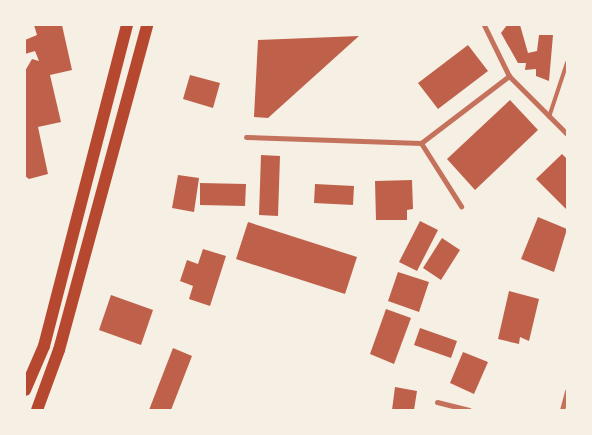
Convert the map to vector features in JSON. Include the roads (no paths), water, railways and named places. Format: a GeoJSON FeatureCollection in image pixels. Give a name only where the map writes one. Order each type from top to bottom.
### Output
{"type":"FeatureCollection","features":[{"type":"Feature","properties":{"kind":"main road"},"geometry":{"type":"LineString","coordinates":[[25,390],[44,346],[127,25]]}},
{"type":"Feature","properties":{"kind":"main road"},"geometry":{"type":"LineString","coordinates":[[37,410],[59,350],[147,25]]}},
{"type":"Feature","properties":{"kind":"street"},"geometry":{"type":"LineString","coordinates":[[484,25],[509,76],[549,119],[567,134]]}},
{"type":"Feature","properties":{"kind":"street"},"geometry":{"type":"LineString","coordinates":[[246,137],[421,143],[509,76]]}},
{"type":"Feature","properties":{"kind":"street"},"geometry":{"type":"LineString","coordinates":[[421,143],[461,206]]}},
{"type":"Feature","properties":{"kind":"street"},"geometry":{"type":"LineString","coordinates":[[562,410],[567,391]]}},
{"type":"Feature","properties":{"kind":"street"},"geometry":{"type":"LineString","coordinates":[[438,402],[469,410]]}},
{"type":"Feature","properties":{"kind":"lane"},"geometry":{"type":"LineString","coordinates":[[549,119],[567,64]]}}]}
